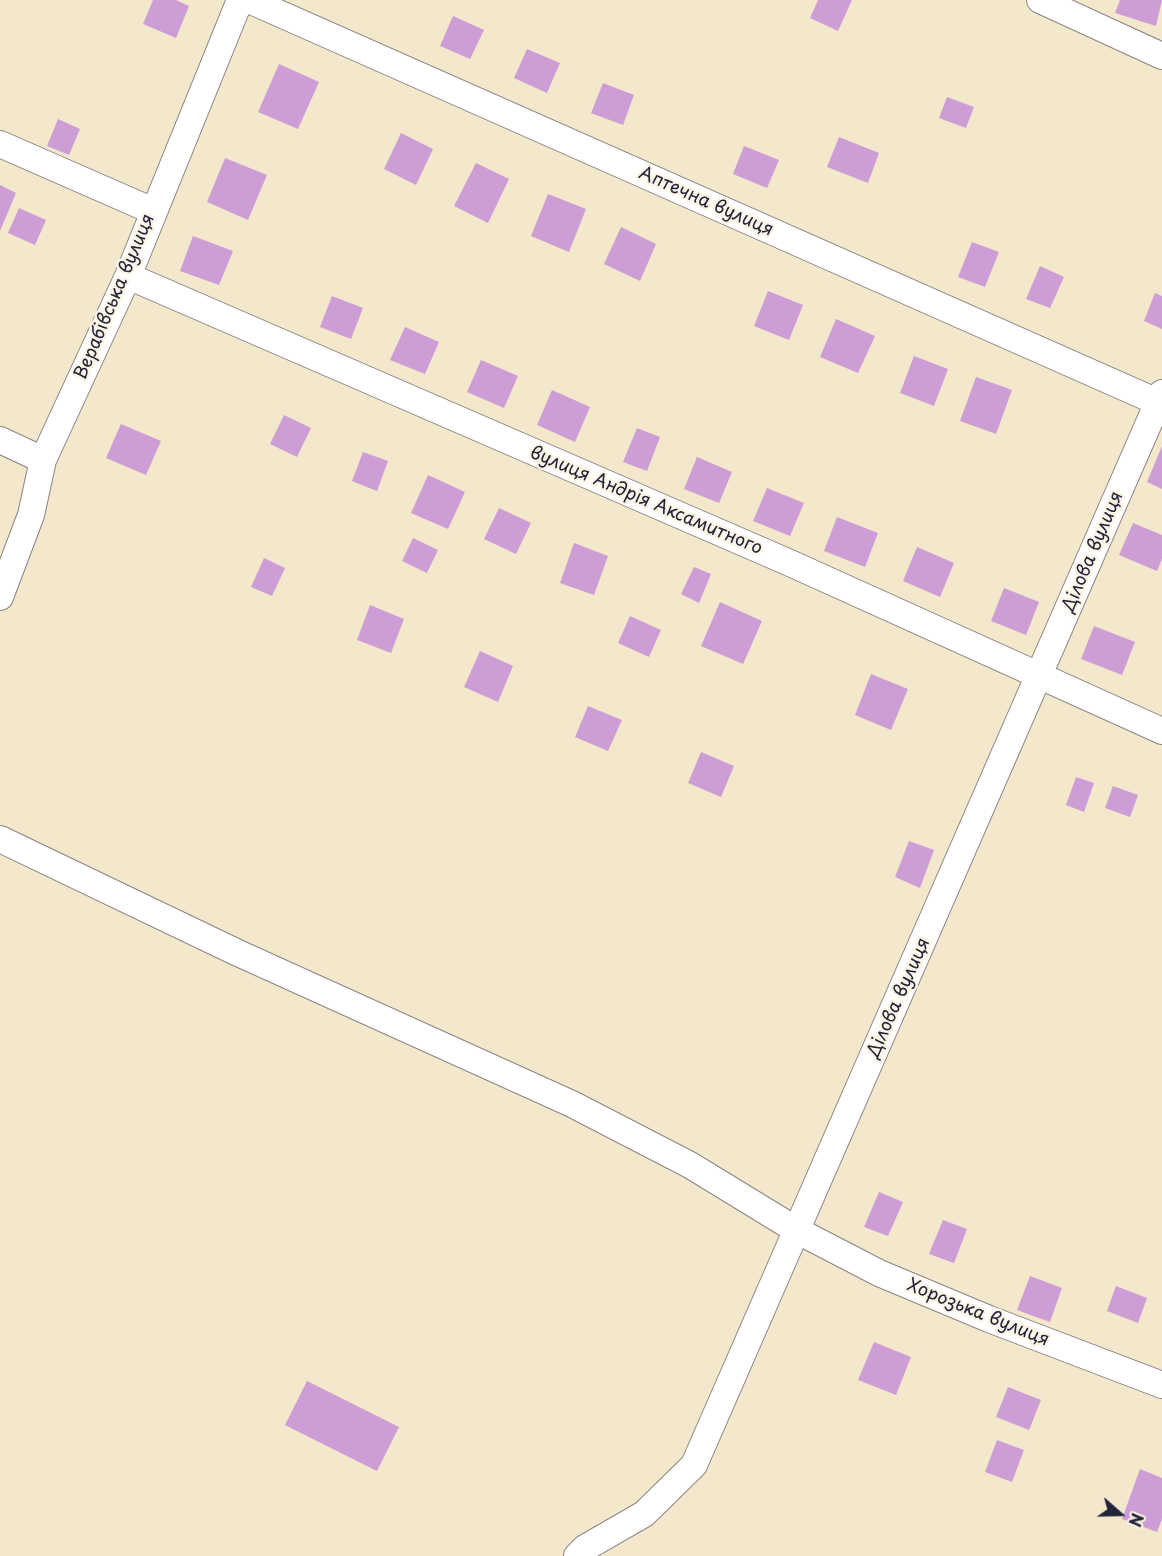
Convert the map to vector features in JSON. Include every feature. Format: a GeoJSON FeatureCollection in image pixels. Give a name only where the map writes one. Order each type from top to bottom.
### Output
{"type":"FeatureCollection","features":[{"type":"Feature","properties":{"kind":"street","name":"Верабівська вулиця"},"geometry":{"type":"LineString","coordinates":[[0,597],[31,516],[43,460],[128,276],[240,0]]}},
{"type":"Feature","properties":{"kind":"street","name":"Аптечна вулиця"},"geometry":{"type":"LineString","coordinates":[[249,0],[1161,399]]}},
{"type":"Feature","properties":{"kind":"street"},"geometry":{"type":"LineString","coordinates":[[1040,0],[1162,56]]}},
{"type":"Feature","properties":{"kind":"street"},"geometry":{"type":"LineString","coordinates":[[0,144],[153,211]]}},
{"type":"Feature","properties":{"kind":"street","name":"вулиця Андрія Аксамитного"},"geometry":{"type":"LineString","coordinates":[[128,276],[779,558],[1039,678],[1162,731]]}},
{"type":"Feature","properties":{"kind":"street","name":"Ділова вулиця"},"geometry":{"type":"LineString","coordinates":[[577,1556],[585,1548],[644,1514],[694,1465],[1161,399]]}},
{"type":"Feature","properties":{"kind":"street"},"geometry":{"type":"LineString","coordinates":[[0,440],[43,460]]}},
{"type":"Feature","properties":{"kind":"street","name":"Хорозька вулиця"},"geometry":{"type":"LineString","coordinates":[[0,839],[238,953],[572,1104],[690,1165],[798,1231],[879,1273],[1162,1385]]}},
{"type":"Feature","properties":{"kind":"building"},"geometry":{"type":"Polygon","coordinates":[[[153,0],[176,0],[189,6],[176,38],[143,24],[153,0]]]}},
{"type":"Feature","properties":{"kind":"building"},"geometry":{"type":"Polygon","coordinates":[[[818,0],[852,0],[838,31],[810,18],[818,0]]]}},
{"type":"Feature","properties":{"kind":"building"},"geometry":{"type":"Polygon","coordinates":[[[1120,0],[1162,0],[1156,26],[1115,13],[1120,0]]]}},
{"type":"Feature","properties":{"kind":"building"},"geometry":{"type":"Polygon","coordinates":[[[453,16],[484,30],[470,59],[440,46],[453,16]]]}},
{"type":"Feature","properties":{"kind":"building"},"geometry":{"type":"Polygon","coordinates":[[[527,49],[560,63],[547,93],[514,78],[527,49]]]}},
{"type":"Feature","properties":{"kind":"building"},"geometry":{"type":"Polygon","coordinates":[[[279,64],[319,82],[298,129],[258,112],[279,64]]]}},
{"type":"Feature","properties":{"kind":"building"},"geometry":{"type":"Polygon","coordinates":[[[603,83],[634,95],[623,125],[591,113],[603,83]]]}},
{"type":"Feature","properties":{"kind":"building"},"geometry":{"type":"Polygon","coordinates":[[[947,97],[974,107],[966,128],[939,118],[947,97]]]}},
{"type":"Feature","properties":{"kind":"building"},"geometry":{"type":"Polygon","coordinates":[[[58,119],[80,129],[69,155],[47,146],[58,119]]]}},
{"type":"Feature","properties":{"kind":"building"},"geometry":{"type":"Polygon","coordinates":[[[401,133],[433,149],[416,185],[384,169],[401,133]]]}},
{"type":"Feature","properties":{"kind":"building"},"geometry":{"type":"Polygon","coordinates":[[[839,137],[879,153],[868,183],[827,167],[839,137]]]}},
{"type":"Feature","properties":{"kind":"building"},"geometry":{"type":"Polygon","coordinates":[[[744,146],[779,160],[767,188],[733,174],[744,146]]]}},
{"type":"Feature","properties":{"kind":"building"},"geometry":{"type":"Polygon","coordinates":[[[225,158],[267,175],[248,220],[207,202],[225,158]]]}},
{"type":"Feature","properties":{"kind":"building"},"geometry":{"type":"Polygon","coordinates":[[[476,163],[509,179],[488,223],[454,206],[476,163]]]}},
{"type":"Feature","properties":{"kind":"building"},"geometry":{"type":"Polygon","coordinates":[[[0,185],[16,193],[0,231],[0,185]]]}},
{"type":"Feature","properties":{"kind":"building"},"geometry":{"type":"Polygon","coordinates":[[[548,194],[586,209],[569,252],[531,236],[548,194]]]}},
{"type":"Feature","properties":{"kind":"building"},"geometry":{"type":"Polygon","coordinates":[[[19,208],[46,220],[35,245],[8,233],[19,208]]]}},
{"type":"Feature","properties":{"kind":"building"},"geometry":{"type":"Polygon","coordinates":[[[621,227],[656,244],[640,281],[604,264],[621,227]]]}},
{"type":"Feature","properties":{"kind":"building"},"geometry":{"type":"Polygon","coordinates":[[[193,236],[233,251],[219,285],[180,271],[193,236]]]}},
{"type":"Feature","properties":{"kind":"building"},"geometry":{"type":"Polygon","coordinates":[[[972,242],[999,252],[985,287],[958,277],[972,242]]]}},
{"type":"Feature","properties":{"kind":"building"},"geometry":{"type":"Polygon","coordinates":[[[1040,266],[1064,277],[1050,308],[1026,299],[1040,266]]]}},
{"type":"Feature","properties":{"kind":"building"},"geometry":{"type":"Polygon","coordinates":[[[768,291],[803,305],[789,340],[754,326],[768,291]]]}},
{"type":"Feature","properties":{"kind":"building"},"geometry":{"type":"Polygon","coordinates":[[[1155,293],[1162,296],[1162,329],[1144,321],[1155,293]]]}},
{"type":"Feature","properties":{"kind":"building"},"geometry":{"type":"Polygon","coordinates":[[[332,296],[363,308],[351,339],[320,327],[332,296]]]}},
{"type":"Feature","properties":{"kind":"building"},"geometry":{"type":"Polygon","coordinates":[[[836,319],[875,336],[858,373],[820,357],[836,319]]]}},
{"type":"Feature","properties":{"kind":"building"},"geometry":{"type":"Polygon","coordinates":[[[405,327],[439,342],[425,374],[390,360],[405,327]]]}},
{"type":"Feature","properties":{"kind":"building"},"geometry":{"type":"Polygon","coordinates":[[[914,356],[948,369],[934,406],[900,393],[914,356]]]}},
{"type":"Feature","properties":{"kind":"building"},"geometry":{"type":"Polygon","coordinates":[[[481,360],[518,376],[504,408],[467,392],[481,360]]]}},
{"type":"Feature","properties":{"kind":"building"},"geometry":{"type":"Polygon","coordinates":[[[976,377],[1012,390],[996,434],[960,421],[976,377]]]}},
{"type":"Feature","properties":{"kind":"building"},"geometry":{"type":"Polygon","coordinates":[[[552,390],[590,407],[575,442],[537,425],[552,390]]]}},
{"type":"Feature","properties":{"kind":"building"},"geometry":{"type":"Polygon","coordinates":[[[284,415],[311,428],[297,457],[270,444],[284,415]]]}},
{"type":"Feature","properties":{"kind":"building"},"geometry":{"type":"Polygon","coordinates":[[[121,424],[161,441],[146,475],[106,458],[121,424]]]}},
{"type":"Feature","properties":{"kind":"building"},"geometry":{"type":"Polygon","coordinates":[[[637,428],[660,437],[647,471],[623,462],[637,428]]]}},
{"type":"Feature","properties":{"kind":"building"},"geometry":{"type":"Polygon","coordinates":[[[1162,446],[1162,489],[1147,482],[1162,446]]]}},
{"type":"Feature","properties":{"kind":"building"},"geometry":{"type":"Polygon","coordinates":[[[363,452],[388,461],[377,491],[352,481],[363,452]]]}},
{"type":"Feature","properties":{"kind":"building"},"geometry":{"type":"Polygon","coordinates":[[[697,457],[732,472],[719,503],[684,489],[697,457]]]}},
{"type":"Feature","properties":{"kind":"building"},"geometry":{"type":"Polygon","coordinates":[[[428,475],[465,492],[448,529],[411,513],[428,475]]]}},
{"type":"Feature","properties":{"kind":"building"},"geometry":{"type":"Polygon","coordinates":[[[767,488],[804,503],[790,536],[753,521],[767,488]]]}},
{"type":"Feature","properties":{"kind":"building"},"geometry":{"type":"Polygon","coordinates":[[[499,508],[531,523],[516,554],[484,539],[499,508]]]}},
{"type":"Feature","properties":{"kind":"building"},"geometry":{"type":"Polygon","coordinates":[[[837,517],[878,533],[865,567],[824,551],[837,517]]]}},
{"type":"Feature","properties":{"kind":"building"},"geometry":{"type":"Polygon","coordinates":[[[1133,523],[1162,535],[1162,559],[1157,571],[1119,555],[1133,523]]]}},
{"type":"Feature","properties":{"kind":"building"},"geometry":{"type":"Polygon","coordinates":[[[413,538],[438,550],[427,573],[402,561],[413,538]]]}},
{"type":"Feature","properties":{"kind":"building"},"geometry":{"type":"Polygon","coordinates":[[[574,543],[608,556],[594,595],[560,583],[574,543]]]}},
{"type":"Feature","properties":{"kind":"building"},"geometry":{"type":"Polygon","coordinates":[[[917,547],[954,563],[940,597],[903,581],[917,547]]]}},
{"type":"Feature","properties":{"kind":"building"},"geometry":{"type":"Polygon","coordinates":[[[264,558],[285,568],[272,596],[251,587],[264,558]]]}},
{"type":"Feature","properties":{"kind":"building"},"geometry":{"type":"Polygon","coordinates":[[[694,567],[711,574],[699,603],[681,594],[694,567]]]}},
{"type":"Feature","properties":{"kind":"building"},"geometry":{"type":"Polygon","coordinates":[[[1004,588],[1039,602],[1026,635],[991,621],[1004,588]]]}},
{"type":"Feature","properties":{"kind":"building"},"geometry":{"type":"Polygon","coordinates":[[[720,602],[762,621],[743,664],[701,646],[720,602]]]}},
{"type":"Feature","properties":{"kind":"building"},"geometry":{"type":"Polygon","coordinates":[[[370,605],[404,619],[391,653],[357,640],[370,605]]]}},
{"type":"Feature","properties":{"kind":"building"},"geometry":{"type":"Polygon","coordinates":[[[630,616],[661,630],[649,657],[618,643],[630,616]]]}},
{"type":"Feature","properties":{"kind":"building"},"geometry":{"type":"Polygon","coordinates":[[[1094,626],[1135,642],[1122,675],[1081,659],[1094,626]]]}},
{"type":"Feature","properties":{"kind":"building"},"geometry":{"type":"Polygon","coordinates":[[[480,651],[513,666],[498,702],[464,687],[480,651]]]}},
{"type":"Feature","properties":{"kind":"building"},"geometry":{"type":"Polygon","coordinates":[[[871,674],[908,689],[891,730],[855,715],[871,674]]]}},
{"type":"Feature","properties":{"kind":"building"},"geometry":{"type":"Polygon","coordinates":[[[588,706],[622,720],[608,751],[575,737],[588,706]]]}},
{"type":"Feature","properties":{"kind":"building"},"geometry":{"type":"Polygon","coordinates":[[[701,752],[734,766],[721,797],[688,783],[701,752]]]}},
{"type":"Feature","properties":{"kind":"building"},"geometry":{"type":"Polygon","coordinates":[[[1076,777],[1094,783],[1084,812],[1066,805],[1076,777]]]}},
{"type":"Feature","properties":{"kind":"building"},"geometry":{"type":"Polygon","coordinates":[[[1113,786],[1138,795],[1130,817],[1105,808],[1113,786]]]}},
{"type":"Feature","properties":{"kind":"building"},"geometry":{"type":"Polygon","coordinates":[[[909,841],[934,850],[920,888],[895,877],[909,841]]]}},
{"type":"Feature","properties":{"kind":"building"},"geometry":{"type":"Polygon","coordinates":[[[879,1192],[903,1202],[888,1236],[864,1227],[879,1192]]]}},
{"type":"Feature","properties":{"kind":"building"},"geometry":{"type":"Polygon","coordinates":[[[943,1220],[967,1229],[954,1263],[929,1254],[943,1220]]]}},
{"type":"Feature","properties":{"kind":"building"},"geometry":{"type":"Polygon","coordinates":[[[1030,1276],[1062,1288],[1050,1322],[1017,1310],[1030,1276]]]}},
{"type":"Feature","properties":{"kind":"building"},"geometry":{"type":"Polygon","coordinates":[[[1116,1286],[1147,1298],[1138,1323],[1107,1311],[1116,1286]]]}},
{"type":"Feature","properties":{"kind":"building"},"geometry":{"type":"Polygon","coordinates":[[[874,1342],[911,1357],[896,1395],[858,1380],[874,1342]]]}},
{"type":"Feature","properties":{"kind":"building"},"geometry":{"type":"Polygon","coordinates":[[[307,1381],[399,1427],[377,1471],[285,1425],[307,1381]]]}},
{"type":"Feature","properties":{"kind":"building"},"geometry":{"type":"Polygon","coordinates":[[[1008,1387],[1041,1400],[1029,1430],[996,1417],[1008,1387]]]}},
{"type":"Feature","properties":{"kind":"building"},"geometry":{"type":"Polygon","coordinates":[[[997,1440],[1024,1450],[1012,1482],[985,1472],[997,1440]]]}},
{"type":"Feature","properties":{"kind":"building"},"geometry":{"type":"Polygon","coordinates":[[[1140,1469],[1162,1478],[1162,1519],[1157,1532],[1122,1519],[1140,1469]]]}}]}
